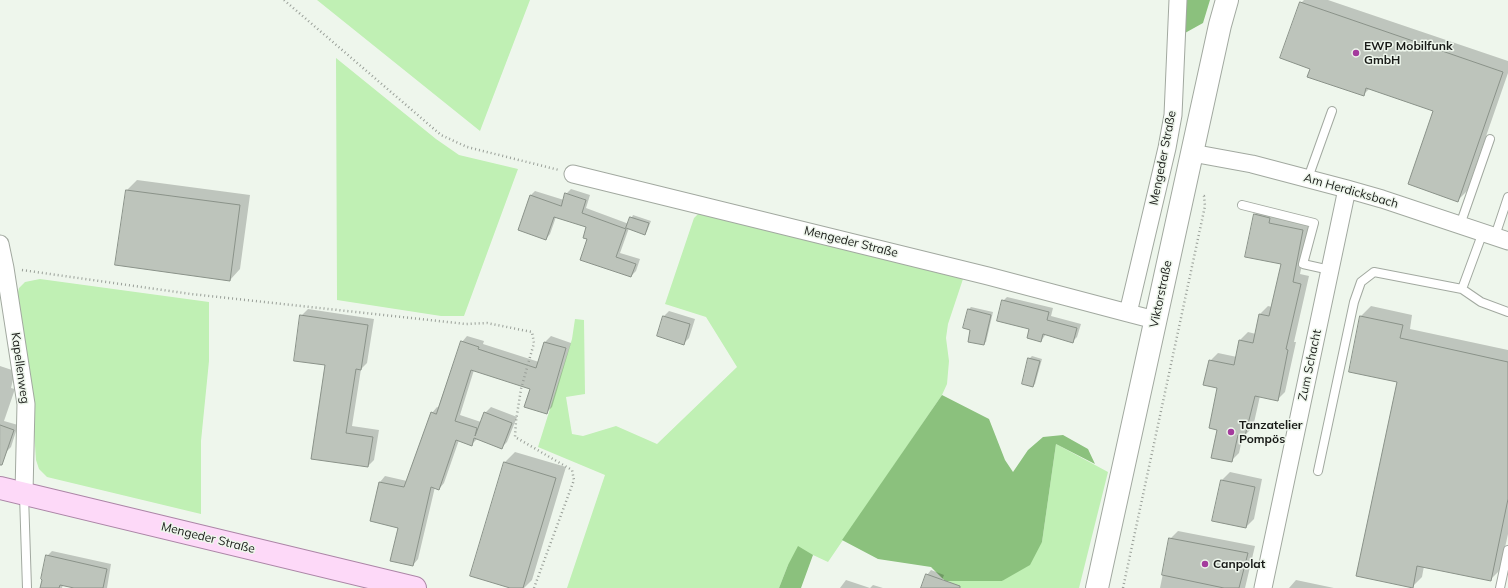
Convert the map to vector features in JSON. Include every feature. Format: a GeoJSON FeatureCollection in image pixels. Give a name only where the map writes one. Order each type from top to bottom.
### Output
{"type":"FeatureCollection","features":[{"type":"Feature","properties":{"kind":"main road","name":"Viktorstraße"},"geometry":{"type":"LineString","coordinates":[[1097,588],[1183,192],[1220,25],[1227,0]]}},
{"type":"Feature","properties":{"kind":"main road","name":"Mengeder Straße"},"geometry":{"type":"LineString","coordinates":[[0,488],[415,588]]}},
{"type":"Feature","properties":{"kind":"street","name":"Mengeder Straße"},"geometry":{"type":"LineString","coordinates":[[1128,313],[1167,148],[1173,115],[1178,0]]}},
{"type":"Feature","properties":{"kind":"street","name":"Am Herdicksbach"},"geometry":{"type":"LineString","coordinates":[[1192,153],[1252,164],[1308,178],[1382,199],[1495,236]]}},
{"type":"Feature","properties":{"kind":"street","name":"Mengeder Straße"},"geometry":{"type":"LineString","coordinates":[[573,174],[988,276],[1155,320]]}},
{"type":"Feature","properties":{"kind":"street","name":"Zum Schacht"},"geometry":{"type":"LineString","coordinates":[[1263,588],[1347,189]]}},
{"type":"Feature","properties":{"kind":"street","name":"Kapellenweg"},"geometry":{"type":"LineString","coordinates":[[0,244],[26,404],[24,494]]}},
{"type":"Feature","properties":{"kind":"lane"},"geometry":{"type":"LineString","coordinates":[[1308,178],[1332,110]]}},
{"type":"Feature","properties":{"kind":"lane"},"geometry":{"type":"LineString","coordinates":[[1460,224],[1490,139]]}},
{"type":"Feature","properties":{"kind":"lane"},"geometry":{"type":"LineString","coordinates":[[1462,289],[1495,236],[1508,197]]}},
{"type":"Feature","properties":{"kind":"lane"},"geometry":{"type":"LineString","coordinates":[[1242,205],[1314,223],[1304,264],[1330,270]]}},
{"type":"Feature","properties":{"kind":"lane"},"geometry":{"type":"LineString","coordinates":[[1318,471],[1354,302],[1361,282],[1374,272],[1462,289],[1482,302],[1508,312]]}},
{"type":"Feature","properties":{"kind":"lane"},"geometry":{"type":"LineString","coordinates":[[24,494],[27,588]]}},
{"type":"Feature","properties":{"kind":"lane"},"geometry":{"type":"LineString","coordinates":[[1500,588],[1508,550]]}},
{"type":"Feature","properties":{"kind":"path"},"geometry":{"type":"LineString","coordinates":[[284,0],[441,135],[467,147],[573,174]]}},
{"type":"Feature","properties":{"kind":"path"},"geometry":{"type":"LineString","coordinates":[[1124,588],[1206,206],[1204,196],[1183,192]]}},
{"type":"Feature","properties":{"kind":"path"},"geometry":{"type":"LineString","coordinates":[[5,268],[191,294],[466,324],[488,323],[532,332],[534,343],[521,389],[515,437],[572,470],[574,480],[534,588]]}},
{"type":"Feature","properties":{"kind":"green space"},"geometry":{"type":"Polygon","coordinates":[[[317,0],[530,0],[480,131],[317,0]]]}},
{"type":"Feature","properties":{"kind":"green space"},"geometry":{"type":"Polygon","coordinates":[[[1185,0],[1210,0],[1203,23],[1185,33],[1185,0]]]}},
{"type":"Feature","properties":{"kind":"green space"},"geometry":{"type":"Polygon","coordinates":[[[336,58],[436,139],[459,155],[518,169],[464,316],[441,316],[337,300],[336,58]]]}},
{"type":"Feature","properties":{"kind":"green space"},"geometry":{"type":"Polygon","coordinates":[[[699,213],[963,279],[948,324],[946,338],[949,361],[947,384],[942,395],[828,562],[813,555],[788,565],[779,588],[567,588],[605,475],[538,447],[572,339],[575,319],[584,320],[585,394],[566,397],[572,434],[583,436],[616,426],[657,444],[737,367],[706,317],[665,304],[694,218],[699,213]]]}},
{"type":"Feature","properties":{"kind":"green space"},"geometry":{"type":"Polygon","coordinates":[[[40,279],[209,302],[209,361],[201,441],[201,514],[47,477],[39,469],[36,460],[30,373],[17,296],[19,288],[25,282],[40,279]]]}},
{"type":"Feature","properties":{"kind":"green space"},"geometry":{"type":"Polygon","coordinates":[[[942,395],[989,419],[1005,460],[1013,472],[1028,450],[1043,437],[1063,435],[1088,449],[1095,464],[1056,444],[1042,542],[1030,565],[1002,581],[945,581],[931,567],[878,559],[842,540],[942,395]]]}},
{"type":"Feature","properties":{"kind":"green space"},"geometry":{"type":"Polygon","coordinates":[[[1056,444],[1108,472],[1079,588],[952,588],[945,581],[1002,581],[1042,542],[1056,444]]]}},
{"type":"Feature","properties":{"kind":"green space"},"geometry":{"type":"Polygon","coordinates":[[[798,546],[813,555],[801,588],[779,588],[788,565],[798,546]]]}},
{"type":"Feature","properties":{"kind":"building"},"geometry":{"type":"Polygon","coordinates":[[[1300,2],[1503,72],[1458,202],[1408,184],[1433,111],[1366,88],[1364,96],[1307,77],[1310,69],[1280,58],[1300,2]]]}},
{"type":"Feature","properties":{"kind":"building"},"geometry":{"type":"Polygon","coordinates":[[[126,190],[240,205],[230,281],[115,265],[126,190]]]}},
{"type":"Feature","properties":{"kind":"building"},"geometry":{"type":"Polygon","coordinates":[[[565,193],[586,200],[582,213],[626,229],[616,257],[636,264],[631,277],[580,260],[587,239],[583,238],[586,227],[554,217],[546,240],[518,230],[530,195],[561,206],[565,193]]]}},
{"type":"Feature","properties":{"kind":"building"},"geometry":{"type":"Polygon","coordinates":[[[1254,214],[1270,218],[1269,223],[1303,230],[1293,282],[1301,284],[1286,349],[1288,350],[1278,401],[1255,396],[1245,436],[1238,435],[1232,462],[1211,458],[1217,430],[1209,428],[1217,388],[1203,385],[1209,360],[1234,365],[1239,340],[1253,343],[1259,314],[1269,316],[1281,264],[1245,257],[1254,214]]]}},
{"type":"Feature","properties":{"kind":"building"},"geometry":{"type":"Polygon","coordinates":[[[630,217],[649,223],[645,235],[626,228],[630,217]]]}},
{"type":"Feature","properties":{"kind":"building"},"geometry":{"type":"Polygon","coordinates":[[[1002,300],[1049,312],[1047,320],[1077,328],[1073,343],[1043,334],[1041,342],[1027,338],[1029,329],[997,321],[1002,300]]]}},
{"type":"Feature","properties":{"kind":"building"},"geometry":{"type":"Polygon","coordinates":[[[968,309],[991,315],[984,345],[968,342],[970,330],[963,328],[968,309]]]}},
{"type":"Feature","properties":{"kind":"building"},"geometry":{"type":"Polygon","coordinates":[[[300,315],[368,325],[361,370],[356,369],[346,433],[373,437],[368,467],[311,459],[325,365],[294,361],[300,315]]]}},
{"type":"Feature","properties":{"kind":"building"},"geometry":{"type":"Polygon","coordinates":[[[663,316],[690,324],[684,345],[657,336],[663,316]]]}},
{"type":"Feature","properties":{"kind":"building"},"geometry":{"type":"Polygon","coordinates":[[[1360,316],[1403,325],[1400,338],[1508,362],[1508,499],[1491,581],[1417,566],[1413,588],[1356,576],[1397,382],[1349,372],[1360,316]]]}},
{"type":"Feature","properties":{"kind":"building"},"geometry":{"type":"Polygon","coordinates":[[[461,341],[479,347],[478,349],[536,368],[544,342],[566,348],[547,414],[524,407],[530,389],[471,370],[455,421],[477,428],[475,436],[484,412],[512,423],[502,449],[474,438],[472,446],[456,440],[439,490],[431,487],[413,566],[390,561],[398,528],[370,521],[379,482],[404,487],[431,412],[436,414],[461,341]]]}},
{"type":"Feature","properties":{"kind":"building"},"geometry":{"type":"Polygon","coordinates":[[[1028,358],[1040,361],[1033,387],[1022,384],[1028,358]]]}},
{"type":"Feature","properties":{"kind":"building"},"geometry":{"type":"Polygon","coordinates":[[[0,425],[14,430],[2,465],[0,465],[0,425]]]}},
{"type":"Feature","properties":{"kind":"building"},"geometry":{"type":"Polygon","coordinates":[[[504,462],[556,478],[523,588],[510,588],[470,576],[504,462]]]}},
{"type":"Feature","properties":{"kind":"building"},"geometry":{"type":"Polygon","coordinates":[[[1221,480],[1255,487],[1246,528],[1212,521],[1221,480]]]}},
{"type":"Feature","properties":{"kind":"building","name":"Canpolat"},"geometry":{"type":"Polygon","coordinates":[[[1169,538],[1248,553],[1239,588],[1224,588],[1162,575],[1169,538]]]}},
{"type":"Feature","properties":{"kind":"building"},"geometry":{"type":"Polygon","coordinates":[[[46,555],[107,569],[103,588],[74,588],[60,585],[59,588],[40,588],[46,555]]]}},
{"type":"Feature","properties":{"kind":"building"},"geometry":{"type":"Polygon","coordinates":[[[926,574],[960,586],[960,588],[921,588],[926,574]]]}},
{"type":"Feature","properties":{"kind":"place","name":"EWP Mobilfunk GmbH"},"geometry":{"type":"Point","coordinates":[1356,53]}},
{"type":"Feature","properties":{"kind":"place","name":"Tanzatelier Pompös"},"geometry":{"type":"Point","coordinates":[1231,432]}},
{"type":"Feature","properties":{"kind":"place","name":"Canpolat"},"geometry":{"type":"Point","coordinates":[1205,564]}}]}
